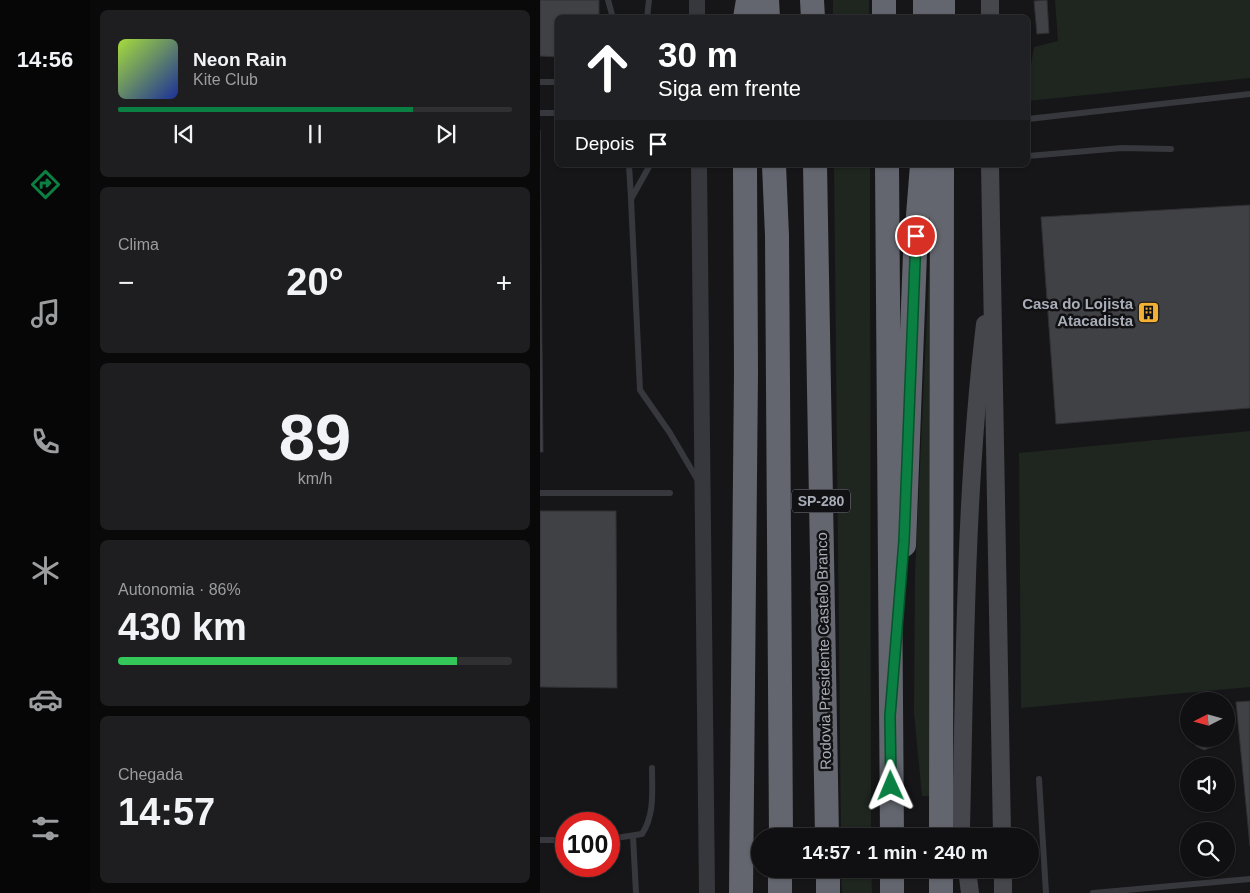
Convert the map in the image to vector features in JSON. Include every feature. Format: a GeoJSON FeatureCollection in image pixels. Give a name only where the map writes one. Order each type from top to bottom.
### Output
{"type":"FeatureCollection","features":[{"type":"Feature","properties":{"kind":"highway"},"geometry":{"type":"LineString","coordinates":[[746,15],[748,0]]}},
{"type":"Feature","properties":{"kind":"highway"},"geometry":{"type":"LineString","coordinates":[[767,0],[768,15]]}},
{"type":"Feature","properties":{"kind":"highway"},"geometry":{"type":"LineString","coordinates":[[812,0],[813,15]]}},
{"type":"Feature","properties":{"kind":"highway"},"geometry":{"type":"LineString","coordinates":[[884,0],[884,15]]}},
{"type":"Feature","properties":{"kind":"highway"},"geometry":{"type":"LineString","coordinates":[[925,0],[925,15]]}},
{"type":"Feature","properties":{"kind":"highway"},"geometry":{"type":"LineString","coordinates":[[943,0],[943,15]]}},
{"type":"Feature","properties":{"kind":"highway"},"geometry":{"type":"LineString","coordinates":[[741,893],[746,374],[745,167]]}},
{"type":"Feature","properties":{"kind":"highway"},"geometry":{"type":"LineString","coordinates":[[774,167],[777,236],[781,828]]}},
{"type":"Feature","properties":{"kind":"highway","name":"Rodovia Presidente Castelo Branco"},"geometry":{"type":"LineString","coordinates":[[816,167],[827,828]]}},
{"type":"Feature","properties":{"kind":"highway"},"geometry":{"type":"LineString","coordinates":[[887,167],[892,828]]}},
{"type":"Feature","properties":{"kind":"highway"},"geometry":{"type":"LineString","coordinates":[[890,716],[904,541],[915,253],[922,167]]}},
{"type":"Feature","properties":{"kind":"highway"},"geometry":{"type":"LineString","coordinates":[[942,167],[942,567],[955,828]]}},
{"type":"Feature","properties":{"kind":"highway"},"geometry":{"type":"LineString","coordinates":[[780,878],[780,893]]}},
{"type":"Feature","properties":{"kind":"highway"},"geometry":{"type":"LineString","coordinates":[[828,878],[828,893]]}},
{"type":"Feature","properties":{"kind":"highway"},"geometry":{"type":"LineString","coordinates":[[892,878],[892,893]]}},
{"type":"Feature","properties":{"kind":"highway"},"geometry":{"type":"LineString","coordinates":[[941,878],[941,893]]}},
{"type":"Feature","properties":{"kind":"main road"},"geometry":{"type":"LineString","coordinates":[[990,0],[990,15]]}},
{"type":"Feature","properties":{"kind":"main road"},"geometry":{"type":"LineString","coordinates":[[990,167],[1002,828]]}},
{"type":"Feature","properties":{"kind":"main road"},"geometry":{"type":"LineString","coordinates":[[955,828],[975,408],[993,259]]}},
{"type":"Feature","properties":{"kind":"main road"},"geometry":{"type":"LineString","coordinates":[[968,878],[970,893]]}},
{"type":"Feature","properties":{"kind":"main road"},"geometry":{"type":"LineString","coordinates":[[1003,878],[1003,893]]}},
{"type":"Feature","properties":{"kind":"street"},"geometry":{"type":"LineString","coordinates":[[697,0],[698,15]]}},
{"type":"Feature","properties":{"kind":"street"},"geometry":{"type":"LineString","coordinates":[[699,167],[707,893]]}},
{"type":"Feature","properties":{"kind":"lane"},"geometry":{"type":"LineString","coordinates":[[608,0],[612,15]]}},
{"type":"Feature","properties":{"kind":"lane"},"geometry":{"type":"LineString","coordinates":[[647,15],[649,0]]}},
{"type":"Feature","properties":{"kind":"lane"},"geometry":{"type":"LineString","coordinates":[[540,82],[555,82]]}},
{"type":"Feature","properties":{"kind":"lane"},"geometry":{"type":"LineString","coordinates":[[1030,119],[1250,94]]}},
{"type":"Feature","properties":{"kind":"lane"},"geometry":{"type":"LineString","coordinates":[[540,113],[555,113]]}},
{"type":"Feature","properties":{"kind":"lane"},"geometry":{"type":"LineString","coordinates":[[1030,156],[1122,148],[1171,148]]}},
{"type":"Feature","properties":{"kind":"lane"},"geometry":{"type":"LineString","coordinates":[[629,167],[640,390],[670,433],[704,490]]}},
{"type":"Feature","properties":{"kind":"lane"},"geometry":{"type":"LineString","coordinates":[[631,199],[649,167]]}},
{"type":"Feature","properties":{"kind":"lane"},"geometry":{"type":"LineString","coordinates":[[540,493],[670,493]]}},
{"type":"Feature","properties":{"kind":"lane"},"geometry":{"type":"LineString","coordinates":[[620,838],[642,834],[648,824],[652,805],[652,768]]}},
{"type":"Feature","properties":{"kind":"lane"},"geometry":{"type":"LineString","coordinates":[[1039,779],[1046,893]]}},
{"type":"Feature","properties":{"kind":"lane"},"geometry":{"type":"LineString","coordinates":[[633,836],[636,893]]}},
{"type":"Feature","properties":{"kind":"lane"},"geometry":{"type":"LineString","coordinates":[[540,840],[555,840]]}},
{"type":"Feature","properties":{"kind":"lane"},"geometry":{"type":"LineString","coordinates":[[1093,893],[1250,879]]}},
{"type":"Feature","properties":{"kind":"shaded area"},"geometry":{"type":"Polygon","coordinates":[[[833,0],[869,0],[869,15],[833,15],[833,0]]]}},
{"type":"Feature","properties":{"kind":"shaded area"},"geometry":{"type":"Polygon","coordinates":[[[1055,0],[1250,0],[1250,78],[1030,101],[1030,71],[1034,47],[1058,41],[1055,0]]]}},
{"type":"Feature","properties":{"kind":"shaded area"},"geometry":{"type":"Polygon","coordinates":[[[834,167],[870,167],[871,828],[841,828],[834,167]]]}},
{"type":"Feature","properties":{"kind":"shaded area"},"geometry":{"type":"Polygon","coordinates":[[[934,167],[931,796],[922,796],[914,713],[915,574],[934,167]]]}},
{"type":"Feature","properties":{"kind":"shaded area"},"geometry":{"type":"Polygon","coordinates":[[[1250,431],[1250,687],[1021,708],[1019,453],[1250,431]]]}},
{"type":"Feature","properties":{"kind":"shaded area"},"geometry":{"type":"Polygon","coordinates":[[[841,878],[871,878],[872,893],[842,893],[841,878]]]}},
{"type":"Feature","properties":{"kind":"building"},"geometry":{"type":"Polygon","coordinates":[[[540,0],[599,0],[599,15],[555,15],[555,57],[540,56],[540,0]]]}},
{"type":"Feature","properties":{"kind":"building"},"geometry":{"type":"Polygon","coordinates":[[[1047,0],[1049,33],[1037,34],[1034,1],[1047,0]]]}},
{"type":"Feature","properties":{"kind":"building"},"geometry":{"type":"Polygon","coordinates":[[[540,130],[543,452],[540,452],[540,130]]]}},
{"type":"Feature","properties":{"kind":"building","name":"Casa do Lojista Atacadista"},"geometry":{"type":"Polygon","coordinates":[[[1250,205],[1250,408],[1056,424],[1041,217],[1250,205]]]}},
{"type":"Feature","properties":{"kind":"building"},"geometry":{"type":"Polygon","coordinates":[[[540,511],[616,511],[617,688],[540,687],[540,511]]]}},
{"type":"Feature","properties":{"kind":"building"},"geometry":{"type":"Polygon","coordinates":[[[1250,701],[1250,846],[1236,702],[1250,701]]]}},
{"type":"Feature","properties":{"kind":"place","name":"Casa do Lojista Atacadista"},"geometry":{"type":"Point","coordinates":[1149,313]}},
{"type":"Feature","properties":{"kind":"route"},"geometry":{"type":"LineString","coordinates":[[891,786],[890,716],[904,541],[916,236]]}}]}
